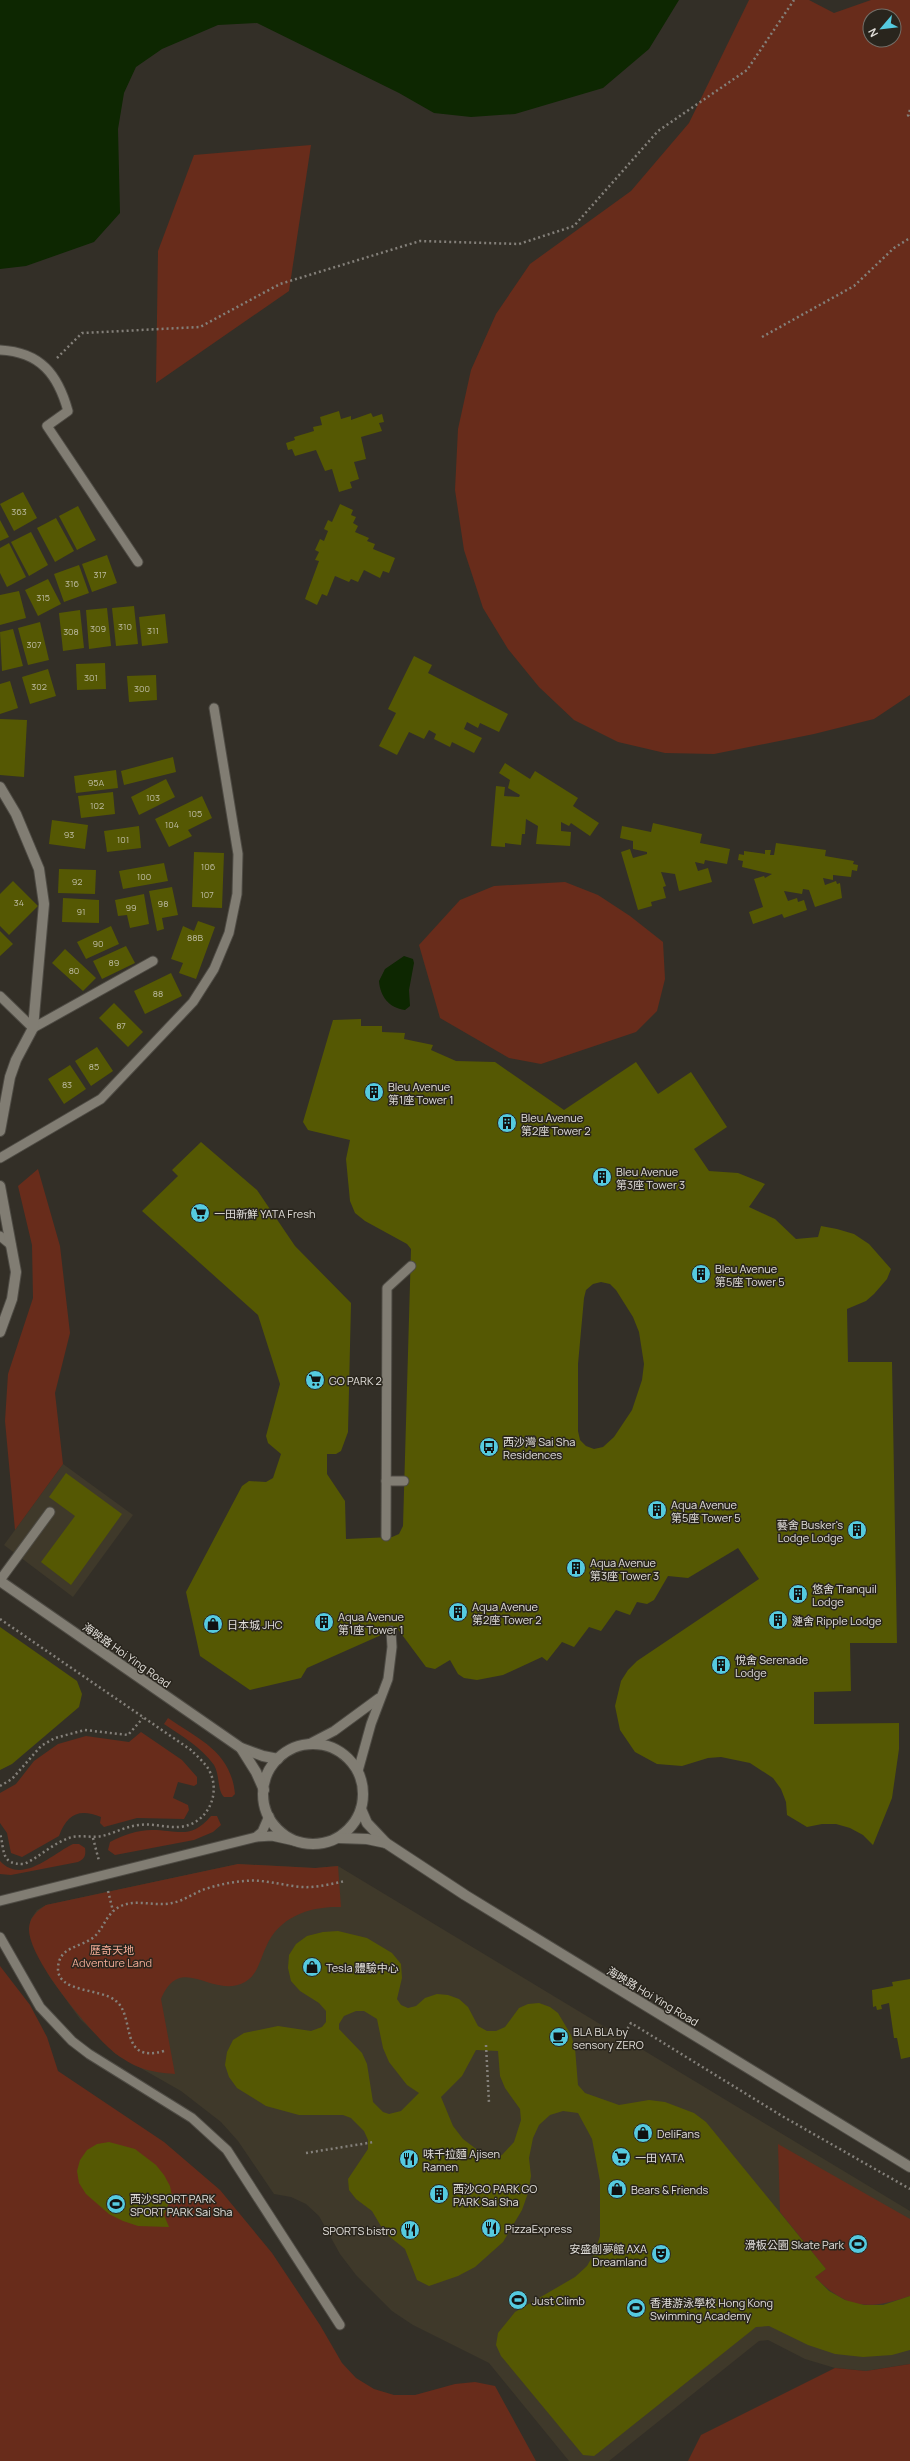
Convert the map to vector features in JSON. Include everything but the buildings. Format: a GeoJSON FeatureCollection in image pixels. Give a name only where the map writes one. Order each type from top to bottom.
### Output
{"type":"FeatureCollection","features":[{"type":"Feature","properties":{"kind":"street"},"geometry":{"type":"LineString","coordinates":[[0,787],[16,814],[39,869],[44,904],[33,1028],[16,1060],[10,1076],[0,1131]]}},
{"type":"Feature","properties":{"kind":"street"},"geometry":{"type":"LineString","coordinates":[[0,1186],[16,1272],[15,1286],[0,1332]]}},
{"type":"Feature","properties":{"kind":"street","name":"海映路 Hoi Ying Road"},"geometry":{"type":"LineString","coordinates":[[0,1580],[241,1748],[263,1756],[278,1758]]}},
{"type":"Feature","properties":{"kind":"street","name":"海映路 Hoi Ying Road"},"geometry":{"type":"LineString","coordinates":[[264,1790],[268,1773],[278,1758],[292,1749],[309,1744],[319,1744],[338,1750],[346,1756],[358,1771],[364,1794],[361,1810],[354,1824],[339,1838]]}},
{"type":"Feature","properties":{"kind":"street","name":"海映路 Hoi Ying Road"},"geometry":{"type":"LineString","coordinates":[[241,1748],[256,1772],[264,1790],[269,1816],[277,1829],[299,1842],[314,1845],[339,1838],[367,1839],[386,1843]]}},
{"type":"Feature","properties":{"kind":"street","name":"海映路 Hoi Ying Road"},"geometry":{"type":"LineString","coordinates":[[361,1810],[367,1823],[386,1843],[464,1895],[910,2167]]}},
{"type":"Feature","properties":{"kind":"lane"},"geometry":{"type":"LineString","coordinates":[[0,350],[26,354],[47,368],[61,388],[68,412],[47,426],[138,562]]}},
{"type":"Feature","properties":{"kind":"lane"},"geometry":{"type":"LineString","coordinates":[[0,1158],[101,1099],[193,1002],[214,969],[229,932],[237,894],[238,854],[214,708]]}},
{"type":"Feature","properties":{"kind":"lane"},"geometry":{"type":"LineString","coordinates":[[0,996],[33,1028],[153,961]]}},
{"type":"Feature","properties":{"kind":"lane"},"geometry":{"type":"LineString","coordinates":[[0,1236],[11,1245]]}},
{"type":"Feature","properties":{"kind":"lane"},"geometry":{"type":"LineString","coordinates":[[386,1536],[387,1288],[411,1266]]}},
{"type":"Feature","properties":{"kind":"lane"},"geometry":{"type":"LineString","coordinates":[[386,1481],[404,1481]]}},
{"type":"Feature","properties":{"kind":"lane"},"geometry":{"type":"LineString","coordinates":[[0,1580],[50,1512]]}},
{"type":"Feature","properties":{"kind":"lane"},"geometry":{"type":"LineString","coordinates":[[358,1771],[379,1698],[388,1679],[391,1631]]}},
{"type":"Feature","properties":{"kind":"lane"},"geometry":{"type":"LineString","coordinates":[[309,1744],[340,1728],[379,1698]]}},
{"type":"Feature","properties":{"kind":"lane"},"geometry":{"type":"LineString","coordinates":[[256,1838],[262,1832],[269,1816]]}},
{"type":"Feature","properties":{"kind":"lane"},"geometry":{"type":"LineString","coordinates":[[0,1901],[256,1838],[272,1836],[299,1842]]}},
{"type":"Feature","properties":{"kind":"lane"},"geometry":{"type":"LineString","coordinates":[[0,1937],[40,2007],[72,2041],[89,2054],[192,2118],[226,2150],[340,2325]]}},
{"type":"Feature","properties":{"kind":"path"},"geometry":{"type":"LineString","coordinates":[[47,368],[82,333],[200,327],[280,284],[420,241],[519,244],[574,226],[658,132],[747,70],[794,0]]}},
{"type":"Feature","properties":{"kind":"path"},"geometry":{"type":"LineString","coordinates":[[910,110],[908,115],[910,118]]}},
{"type":"Feature","properties":{"kind":"path"},"geometry":{"type":"LineString","coordinates":[[762,336],[854,286],[894,248],[910,238]]}},
{"type":"Feature","properties":{"kind":"path"},"geometry":{"type":"LineString","coordinates":[[0,1619],[191,1750],[209,1770],[213,1782],[214,1794],[210,1807],[202,1817],[191,1824],[179,1827],[152,1824],[138,1825],[103,1836],[73,1837],[24,1864],[17,1864],[6,1858],[2,1853],[0,1834]]}},
{"type":"Feature","properties":{"kind":"path"},"geometry":{"type":"LineString","coordinates":[[0,1786],[12,1779],[41,1746],[55,1738],[86,1730],[128,1735],[143,1718]]}},
{"type":"Feature","properties":{"kind":"path"},"geometry":{"type":"LineString","coordinates":[[164,2051],[154,2054],[144,2052],[135,2047],[130,2038],[125,2013],[119,2003],[110,1996],[71,1988],[62,1981],[58,1970],[60,1958],[67,1949],[87,1942],[101,1929],[108,1916],[119,1907],[132,1902],[160,1905],[174,1903],[205,1889],[245,1881],[265,1881],[300,1887],[316,1887],[345,1881]]}},
{"type":"Feature","properties":{"kind":"path"},"geometry":{"type":"LineString","coordinates":[[625,2033],[631,2023],[782,2116],[910,2188]]}},
{"type":"Feature","properties":{"kind":"path"},"geometry":{"type":"LineString","coordinates":[[486,2045],[489,2103]]}},
{"type":"Feature","properties":{"kind":"path"},"geometry":{"type":"LineString","coordinates":[[306,2153],[374,2142]]}},
{"type":"Feature","properties":{"kind":"shaded area"},"geometry":{"type":"Polygon","coordinates":[[[0,0],[679,0],[649,49],[603,88],[515,114],[471,117],[434,113],[399,93],[257,23],[218,25],[162,49],[136,67],[124,93],[118,129],[120,213],[94,242],[26,266],[0,269],[0,0]]]}},
{"type":"Feature","properties":{"kind":"shaded area"},"geometry":{"type":"Polygon","coordinates":[[[404,956],[413,959],[414,963],[409,990],[410,1006],[405,1010],[394,1007],[386,1000],[381,992],[379,981],[385,969],[404,956]]]}},
{"type":"Feature","properties":{"kind":"shaded area"},"geometry":{"type":"Polygon","coordinates":[[[63,1464],[133,1515],[73,1597],[4,1545],[63,1464]]]}},
{"type":"Feature","properties":{"kind":"shaded area","name":"西沙GO PARK GO PARK Sai Sha"},"geometry":{"type":"Polygon","coordinates":[[[238,1864],[315,1868],[338,1866],[910,2211],[910,2364],[866,2371],[835,2368],[805,2359],[768,2340],[759,2341],[609,2461],[569,2461],[489,2363],[413,2325],[392,2311],[356,2275],[340,2254],[319,2216],[306,2204],[291,2197],[274,2194],[238,2141],[221,2122],[181,2091],[116,2054],[80,2019],[49,1976],[31,1940],[29,1929],[31,1919],[37,1910],[46,1905],[238,1864]]]}},
{"type":"Feature","properties":{"kind":"green space"},"geometry":{"type":"Polygon","coordinates":[[[749,0],[809,0],[834,13],[871,0],[910,0],[910,695],[874,719],[814,734],[714,754],[665,753],[618,742],[574,720],[539,687],[508,649],[483,608],[464,550],[455,490],[458,429],[471,370],[496,314],[530,264],[631,191],[689,123],[749,0]]]}},
{"type":"Feature","properties":{"kind":"green space"},"geometry":{"type":"Polygon","coordinates":[[[311,145],[289,291],[156,383],[158,251],[194,155],[311,145]]]}},
{"type":"Feature","properties":{"kind":"green space"},"geometry":{"type":"Polygon","coordinates":[[[565,882],[598,895],[630,916],[663,942],[665,979],[657,1011],[636,1032],[541,1064],[509,1058],[440,1018],[419,945],[460,900],[494,886],[565,882]]]}},
{"type":"Feature","properties":{"kind":"green space"},"geometry":{"type":"Polygon","coordinates":[[[38,1169],[60,1246],[70,1333],[55,1393],[63,1464],[15,1530],[5,1421],[8,1374],[33,1298],[32,1245],[18,1186],[38,1169]]]}},
{"type":"Feature","properties":{"kind":"green space"},"geometry":{"type":"Polygon","coordinates":[[[168,1718],[212,1748],[220,1757],[232,1780],[235,1794],[232,1797],[224,1797],[222,1794],[216,1769],[209,1759],[191,1742],[164,1724],[168,1718]]]}},
{"type":"Feature","properties":{"kind":"green space"},"geometry":{"type":"Polygon","coordinates":[[[141,1732],[182,1760],[197,1777],[197,1784],[194,1786],[178,1782],[173,1798],[188,1805],[189,1810],[184,1819],[137,1818],[104,1827],[100,1823],[101,1817],[93,1814],[80,1813],[70,1818],[66,1822],[59,1836],[22,1857],[11,1853],[7,1833],[0,1823],[0,1793],[16,1784],[34,1761],[58,1744],[86,1736],[129,1742],[141,1732]]]}},
{"type":"Feature","properties":{"kind":"green space"},"geometry":{"type":"Polygon","coordinates":[[[211,1816],[217,1816],[221,1825],[213,1832],[194,1840],[115,1855],[108,1850],[110,1842],[130,1833],[152,1830],[177,1832],[190,1831],[204,1823],[211,1816]]]}},
{"type":"Feature","properties":{"kind":"green space"},"geometry":{"type":"Polygon","coordinates":[[[73,1844],[79,1844],[85,1848],[85,1853],[82,1860],[78,1862],[11,1875],[0,1874],[0,1861],[9,1868],[18,1870],[27,1869],[37,1865],[73,1844]]]}},
{"type":"Feature","properties":{"kind":"green space","name":"歷奇天地 Adventure Land"},"geometry":{"type":"Polygon","coordinates":[[[238,1864],[315,1868],[338,1866],[341,1907],[318,1908],[297,1915],[288,1920],[272,1936],[256,1971],[245,1982],[233,1986],[221,1986],[188,1977],[178,1979],[169,1985],[161,1999],[175,2074],[151,2071],[131,2063],[116,2054],[106,2045],[92,2031],[63,1996],[39,1958],[31,1941],[29,1928],[32,1917],[46,1905],[238,1864]]]}},
{"type":"Feature","properties":{"kind":"green space","name":"西沙SPORT PARK SPORT PARK Sai Sha"},"geometry":{"type":"Polygon","coordinates":[[[0,1966],[30,2005],[47,2037],[58,2071],[164,2142],[220,2190],[272,2253],[320,2325],[342,2363],[356,2378],[374,2389],[394,2395],[415,2395],[455,2384],[475,2382],[495,2386],[536,2461],[0,2461],[0,1966]]]}},
{"type":"Feature","properties":{"kind":"green space","name":"滑板公園 Skate Park"},"geometry":{"type":"Polygon","coordinates":[[[778,2144],[910,2219],[910,2296],[882,2304],[859,2304],[838,2296],[815,2277],[826,2269],[780,2212],[778,2144]]]}},
{"type":"Feature","properties":{"kind":"green space"},"geometry":{"type":"Polygon","coordinates":[[[910,2364],[910,2461],[688,2461],[701,2435],[835,2368],[866,2371],[910,2364]]]}},
{"type":"Feature","properties":{"kind":"place","name":"Bleu Avenue 第1座 Tower 1"},"geometry":{"type":"Point","coordinates":[374,1092]}},
{"type":"Feature","properties":{"kind":"place","name":"Bleu Avenue 第2座 Tower 2"},"geometry":{"type":"Point","coordinates":[507,1123]}},
{"type":"Feature","properties":{"kind":"place","name":"Bleu Avenue 第3座 Tower 3"},"geometry":{"type":"Point","coordinates":[602,1177]}},
{"type":"Feature","properties":{"kind":"place","name":"一田新鮮 YATA Fresh"},"geometry":{"type":"Point","coordinates":[200,1213]}},
{"type":"Feature","properties":{"kind":"place","name":"Bleu Avenue 第5座 Tower 5"},"geometry":{"type":"Point","coordinates":[701,1274]}},
{"type":"Feature","properties":{"kind":"place","name":"GO PARK 2"},"geometry":{"type":"Point","coordinates":[315,1380]}},
{"type":"Feature","properties":{"kind":"place","name":"西沙灣 Sai Sha Residences"},"geometry":{"type":"Point","coordinates":[489,1447]}},
{"type":"Feature","properties":{"kind":"place","name":"Aqua Avenue 第5座 Tower 5"},"geometry":{"type":"Point","coordinates":[657,1510]}},
{"type":"Feature","properties":{"kind":"place","name":"藝舍 Busker's Lodge Lodge"},"geometry":{"type":"Point","coordinates":[857,1530]}},
{"type":"Feature","properties":{"kind":"place","name":"Aqua Avenue 第3座 Tower 3"},"geometry":{"type":"Point","coordinates":[576,1568]}},
{"type":"Feature","properties":{"kind":"place","name":"悠舍 Tranquil Lodge"},"geometry":{"type":"Point","coordinates":[798,1594]}},
{"type":"Feature","properties":{"kind":"place","name":"Aqua Avenue 第2座 Tower 2"},"geometry":{"type":"Point","coordinates":[458,1612]}},
{"type":"Feature","properties":{"kind":"place","name":"漣舍 Ripple Lodge"},"geometry":{"type":"Point","coordinates":[778,1620]}},
{"type":"Feature","properties":{"kind":"place","name":"Aqua Avenue 第1座 Tower 1"},"geometry":{"type":"Point","coordinates":[324,1622]}},
{"type":"Feature","properties":{"kind":"place","name":"日本城 JHC"},"geometry":{"type":"Point","coordinates":[213,1624]}},
{"type":"Feature","properties":{"kind":"place","name":"悅舍 Serenade Lodge"},"geometry":{"type":"Point","coordinates":[721,1665]}},
{"type":"Feature","properties":{"kind":"place","name":"Tesla 體驗中心"},"geometry":{"type":"Point","coordinates":[312,1967]}},
{"type":"Feature","properties":{"kind":"place","name":"BLA BLA by sensory ZERO"},"geometry":{"type":"Point","coordinates":[559,2037]}},
{"type":"Feature","properties":{"kind":"place","name":"DeliFans"},"geometry":{"type":"Point","coordinates":[643,2133]}},
{"type":"Feature","properties":{"kind":"place","name":"一田 YATA"},"geometry":{"type":"Point","coordinates":[621,2157]}},
{"type":"Feature","properties":{"kind":"place","name":"味千拉麵 Ajisen Ramen"},"geometry":{"type":"Point","coordinates":[409,2159]}},
{"type":"Feature","properties":{"kind":"place","name":"Bears & Friends"},"geometry":{"type":"Point","coordinates":[617,2189]}},
{"type":"Feature","properties":{"kind":"place","name":"西沙GO PARK GO PARK Sai Sha"},"geometry":{"type":"Point","coordinates":[439,2194]}},
{"type":"Feature","properties":{"kind":"place","name":"西沙SPORT PARK SPORT PARK Sai Sha"},"geometry":{"type":"Point","coordinates":[116,2204]}},
{"type":"Feature","properties":{"kind":"place","name":"PizzaExpress"},"geometry":{"type":"Point","coordinates":[491,2228]}},
{"type":"Feature","properties":{"kind":"place","name":"SPORTS bistro"},"geometry":{"type":"Point","coordinates":[410,2230]}},
{"type":"Feature","properties":{"kind":"place","name":"滑板公園 Skate Park"},"geometry":{"type":"Point","coordinates":[858,2244]}},
{"type":"Feature","properties":{"kind":"place","name":"安盛創夢館 AXA Dreamland"},"geometry":{"type":"Point","coordinates":[661,2254]}},
{"type":"Feature","properties":{"kind":"place","name":"Just Climb"},"geometry":{"type":"Point","coordinates":[518,2300]}},
{"type":"Feature","properties":{"kind":"place","name":"香港游泳學校 Hong Kong Swimming Academy"},"geometry":{"type":"Point","coordinates":[636,2308]}}]}
